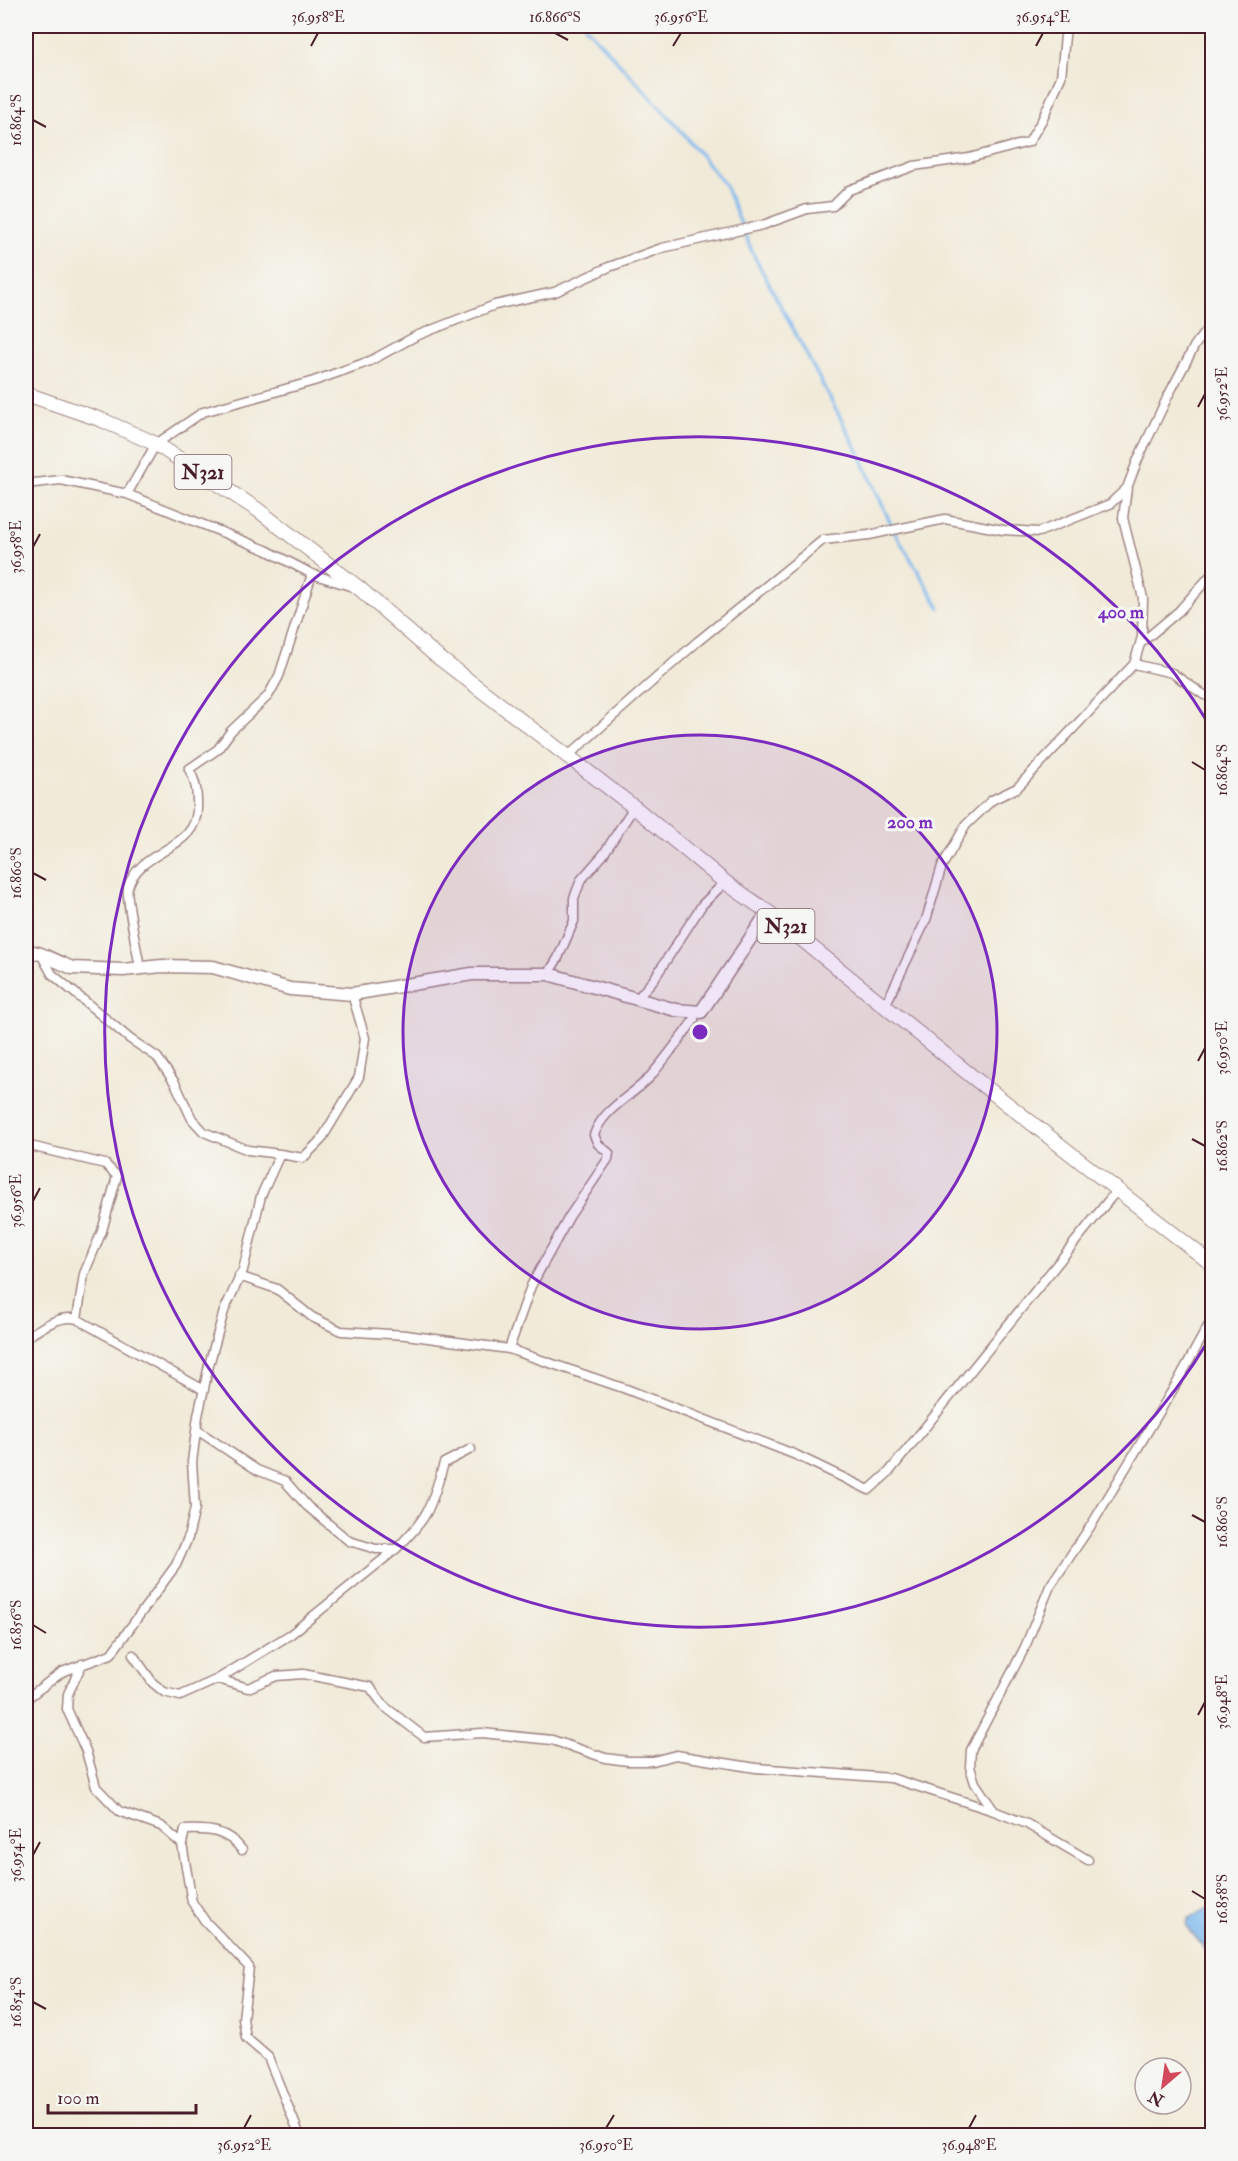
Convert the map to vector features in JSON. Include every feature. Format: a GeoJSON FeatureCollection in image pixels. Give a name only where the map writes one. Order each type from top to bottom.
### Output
{"type":"FeatureCollection","features":[{"type":"Feature","properties":{"kind":"main road","name":"N321"},"geometry":{"type":"LineString","coordinates":[[26,394],[102,420],[156,444],[239,496],[359,588],[434,654],[634,807],[725,882],[768,912],[1212,1264]]}},
{"type":"Feature","properties":{"kind":"street"},"geometry":{"type":"LineString","coordinates":[[127,494],[156,444],[203,412],[348,369],[370,361],[416,336],[495,305],[555,292],[609,267],[662,248],[763,225],[807,209],[833,206],[849,190],[914,166],[969,158],[1029,142],[1042,120],[1061,77],[1066,26]]}},
{"type":"Feature","properties":{"kind":"street"},"geometry":{"type":"LineString","coordinates":[[885,1006],[926,920],[942,866],[966,825],[992,800],[1017,788],[1134,664],[1140,644],[1143,598],[1123,518],[1127,488],[1168,396],[1195,345],[1212,323]]}},
{"type":"Feature","properties":{"kind":"street","name":"N321"},"geometry":{"type":"LineString","coordinates":[[26,484],[61,480],[127,494],[266,550],[312,574],[359,588]]}},
{"type":"Feature","properties":{"kind":"street"},"geometry":{"type":"LineString","coordinates":[[568,756],[697,642],[823,540],[869,536],[945,519],[1003,530],[1039,532],[1110,504],[1127,488]]}},
{"type":"Feature","properties":{"kind":"street"},"geometry":{"type":"LineString","coordinates":[[140,968],[135,927],[127,896],[128,886],[146,860],[188,836],[194,828],[198,815],[197,786],[189,770],[218,749],[231,731],[268,696],[279,676],[312,574]]}},
{"type":"Feature","properties":{"kind":"street"},"geometry":{"type":"LineString","coordinates":[[1140,644],[1179,611],[1212,574]]}},
{"type":"Feature","properties":{"kind":"street"},"geometry":{"type":"LineString","coordinates":[[1134,664],[1172,673],[1204,695],[1212,696]]}},
{"type":"Feature","properties":{"kind":"street"},"geometry":{"type":"LineString","coordinates":[[548,974],[558,958],[574,921],[574,898],[581,879],[603,855],[634,807]]}},
{"type":"Feature","properties":{"kind":"street"},"geometry":{"type":"LineString","coordinates":[[637,999],[654,979],[702,904],[725,882]]}},
{"type":"Feature","properties":{"kind":"street"},"geometry":{"type":"LineString","coordinates":[[26,948],[72,968],[213,967],[290,989],[352,994],[472,974],[548,974],[676,1010],[701,1012],[768,912]]}},
{"type":"Feature","properties":{"kind":"street"},"geometry":{"type":"LineString","coordinates":[[42,954],[52,974],[130,1039],[157,1057],[175,1083],[192,1119],[204,1132],[248,1150],[303,1158],[314,1150],[357,1082],[365,1038],[352,994]]}},
{"type":"Feature","properties":{"kind":"street"},"geometry":{"type":"LineString","coordinates":[[509,1349],[531,1286],[569,1217],[608,1159],[609,1153],[598,1144],[594,1135],[597,1125],[647,1079],[694,1020]]}},
{"type":"Feature","properties":{"kind":"street"},"geometry":{"type":"LineString","coordinates":[[26,1145],[105,1164],[117,1176],[102,1232],[84,1274],[77,1319]]}},
{"type":"Feature","properties":{"kind":"street"},"geometry":{"type":"LineString","coordinates":[[26,1699],[54,1677],[111,1654],[176,1565],[188,1538],[195,1508],[192,1462],[204,1390],[224,1311],[239,1276],[261,1196],[280,1154]]}},
{"type":"Feature","properties":{"kind":"street"},"geometry":{"type":"LineString","coordinates":[[239,1276],[277,1289],[312,1317],[341,1331],[406,1335],[509,1349],[626,1389],[796,1455],[869,1490],[889,1472],[1117,1190]]}},
{"type":"Feature","properties":{"kind":"street"},"geometry":{"type":"LineString","coordinates":[[26,1338],[48,1324],[71,1317],[204,1390]]}},
{"type":"Feature","properties":{"kind":"street"},"geometry":{"type":"LineString","coordinates":[[994,1811],[975,1783],[970,1767],[971,1750],[1025,1647],[1050,1586],[1098,1514],[1178,1381],[1212,1319]]}},
{"type":"Feature","properties":{"kind":"street"},"geometry":{"type":"LineString","coordinates":[[197,1430],[257,1470],[285,1481],[307,1506],[350,1541],[376,1549],[396,1549]]}},
{"type":"Feature","properties":{"kind":"street"},"geometry":{"type":"LineString","coordinates":[[133,1655],[153,1683],[164,1692],[180,1696],[218,1679],[291,1634],[396,1549],[417,1529],[429,1512],[444,1463],[471,1449]]}},
{"type":"Feature","properties":{"kind":"street"},"geometry":{"type":"LineString","coordinates":[[82,1664],[68,1694],[67,1708],[86,1751],[96,1787],[119,1811],[161,1826],[182,1844]]}},
{"type":"Feature","properties":{"kind":"street"},"geometry":{"type":"LineString","coordinates":[[218,1679],[248,1688],[276,1676],[303,1674],[370,1687],[384,1706],[424,1737],[482,1733],[552,1740],[605,1758],[628,1761],[653,1761],[676,1755],[756,1768],[882,1777],[994,1811],[1027,1824],[1088,1860]]}},
{"type":"Feature","properties":{"kind":"street"},"geometry":{"type":"LineString","coordinates":[[242,1850],[233,1838],[194,1829],[185,1830],[182,1844],[192,1902],[205,1921],[249,1967],[243,2019],[246,2038],[268,2057],[300,2136]]}},
{"type":"Feature","properties":{"kind":"water"},"geometry":{"type":"Polygon","coordinates":[[[1212,1906],[1212,1957],[1187,1927],[1188,1919],[1212,1906]]]}},
{"type":"Feature","properties":{"kind":"waterway"},"geometry":{"type":"LineString","coordinates":[[585,26],[679,128],[725,185],[753,254],[859,453],[894,531],[940,608]]}}]}
